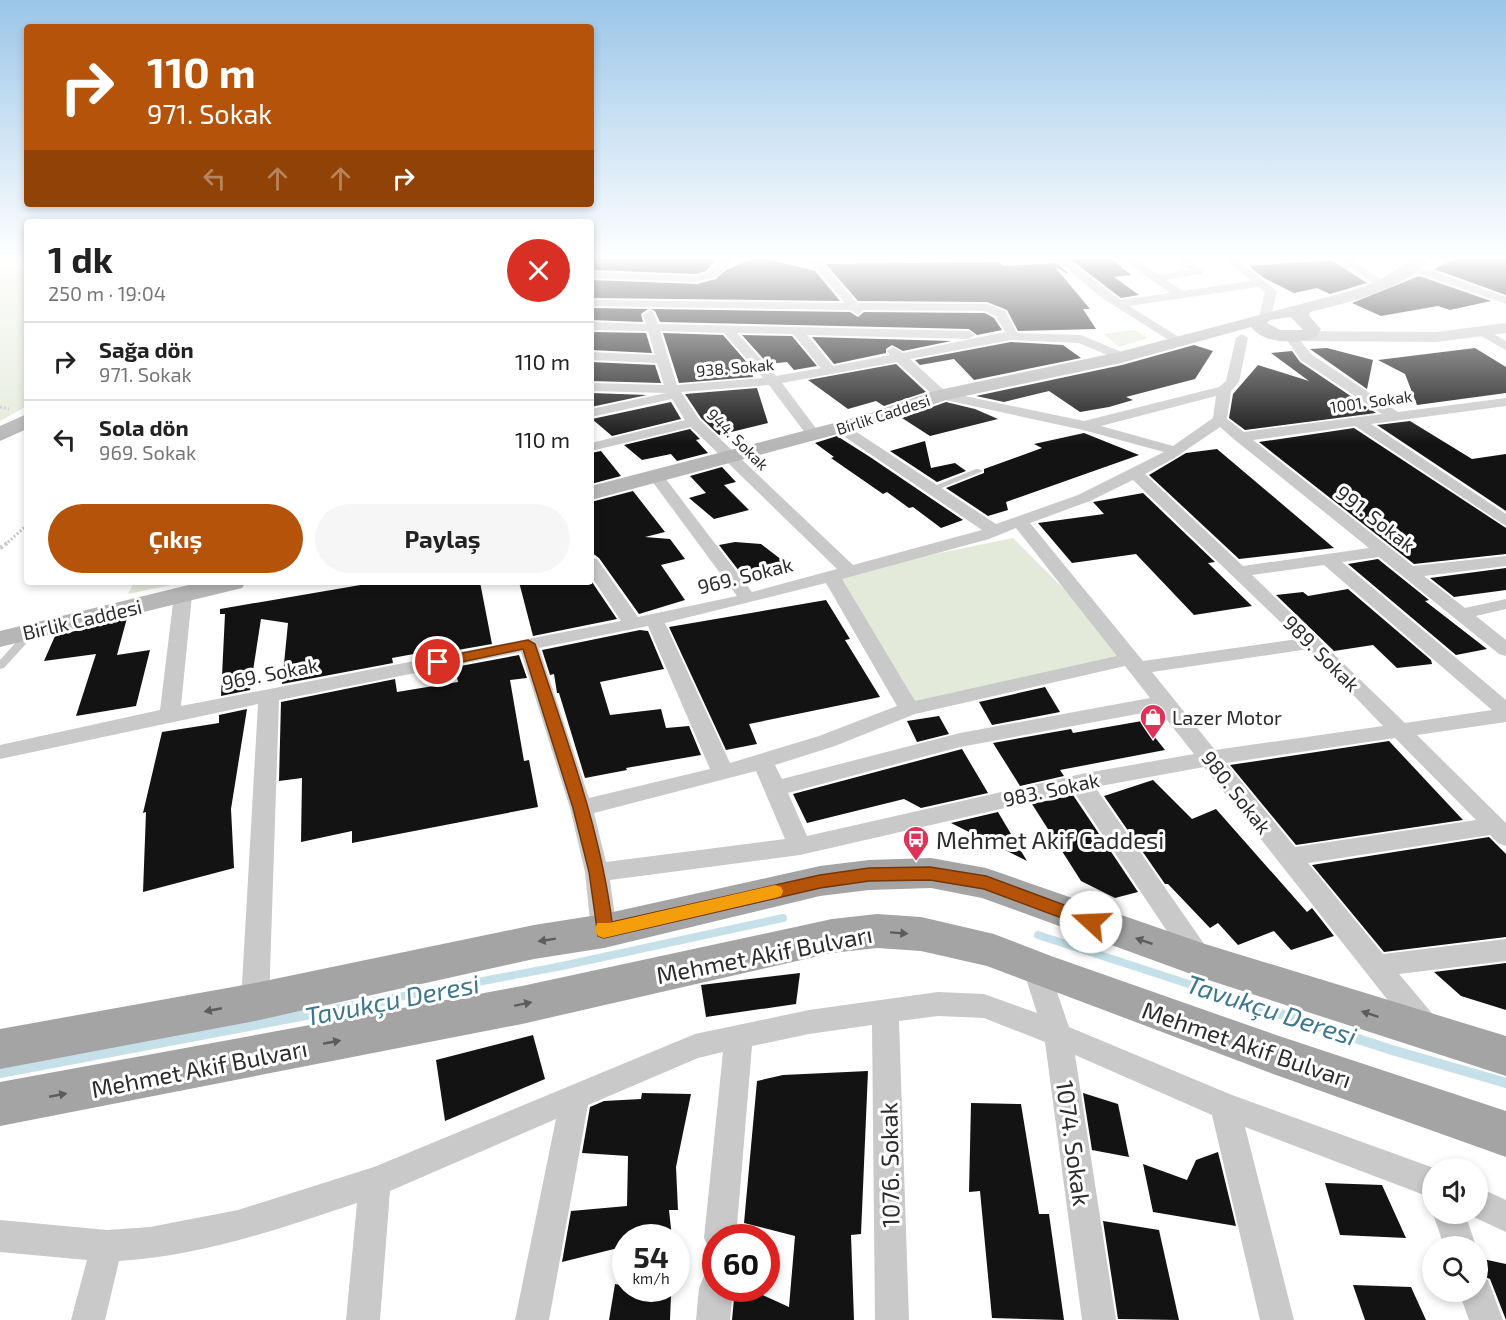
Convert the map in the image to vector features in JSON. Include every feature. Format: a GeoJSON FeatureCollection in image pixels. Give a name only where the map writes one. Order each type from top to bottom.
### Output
{"type":"FeatureCollection","features":[{"type":"Feature","properties":{"kind":"main road","name":"Birlik Caddesi"},"geometry":{"type":"LineString","coordinates":[[594,492],[841,428],[941,395],[1121,357],[1256,321]]}},
{"type":"Feature","properties":{"kind":"main road"},"geometry":{"type":"LineString","coordinates":[[1263,321],[1258,326],[1262,328],[1298,327]]}},
{"type":"Feature","properties":{"kind":"main road"},"geometry":{"type":"LineString","coordinates":[[1275,321],[1298,327]]}},
{"type":"Feature","properties":{"kind":"main road","name":"Birlik Caddesi"},"geometry":{"type":"LineString","coordinates":[[1178,342],[1242,338],[1298,327],[1310,321]]}},
{"type":"Feature","properties":{"kind":"main road"},"geometry":{"type":"LineString","coordinates":[[0,435],[24,422]]}},
{"type":"Feature","properties":{"kind":"main road","name":"Birlik Caddesi"},"geometry":{"type":"LineString","coordinates":[[0,639],[221,585]]}},
{"type":"Feature","properties":{"kind":"main road"},"geometry":{"type":"LineString","coordinates":[[0,1049],[255,1002],[534,942],[604,931],[820,881],[869,874],[930,873],[986,883],[1202,961],[1506,1056]]}},
{"type":"Feature","properties":{"kind":"main road","name":"Mehmet Akif Bulvarı"},"geometry":{"type":"LineString","coordinates":[[0,1104],[522,1005],[832,936],[877,931],[921,934],[994,951],[1036,969],[1506,1134]]}},
{"type":"Feature","properties":{"kind":"street","name":"944. Sokak"},"geometry":{"type":"LineString","coordinates":[[650,321],[673,392],[694,422],[840,574],[909,709]]}},
{"type":"Feature","properties":{"kind":"street"},"geometry":{"type":"LineString","coordinates":[[865,321],[898,356],[941,395],[1085,426],[1176,451]]}},
{"type":"Feature","properties":{"kind":"street"},"geometry":{"type":"LineString","coordinates":[[1005,321],[1013,336]]}},
{"type":"Feature","properties":{"kind":"street"},"geometry":{"type":"LineString","coordinates":[[1144,321],[1178,342]]}},
{"type":"Feature","properties":{"kind":"street"},"geometry":{"type":"LineString","coordinates":[[1298,327],[1336,330],[1404,330],[1491,321]]}},
{"type":"Feature","properties":{"kind":"street"},"geometry":{"type":"LineString","coordinates":[[594,326],[1082,339],[1121,357]]}},
{"type":"Feature","properties":{"kind":"street"},"geometry":{"type":"LineString","coordinates":[[1298,327],[1436,337],[1506,328]]}},
{"type":"Feature","properties":{"kind":"street"},"geometry":{"type":"LineString","coordinates":[[1298,327],[1306,357],[1393,415]]}},
{"type":"Feature","properties":{"kind":"street"},"geometry":{"type":"LineString","coordinates":[[727,329],[773,381],[814,435]]}},
{"type":"Feature","properties":{"kind":"street"},"geometry":{"type":"LineString","coordinates":[[798,331],[830,371]]}},
{"type":"Feature","properties":{"kind":"street"},"geometry":{"type":"LineString","coordinates":[[1483,332],[1506,336]]}},
{"type":"Feature","properties":{"kind":"street"},"geometry":{"type":"LineString","coordinates":[[1483,332],[1506,346]]}},
{"type":"Feature","properties":{"kind":"street","name":"938. Sokak"},"geometry":{"type":"LineString","coordinates":[[673,392],[773,381],[1013,336]]}},
{"type":"Feature","properties":{"kind":"street"},"geometry":{"type":"LineString","coordinates":[[1085,426],[1224,390],[1232,382],[1242,338]]}},
{"type":"Feature","properties":{"kind":"street"},"geometry":{"type":"LineString","coordinates":[[594,356],[663,359]]}},
{"type":"Feature","properties":{"kind":"street"},"geometry":{"type":"LineString","coordinates":[[594,387],[673,392]]}},
{"type":"Feature","properties":{"kind":"street"},"geometry":{"type":"LineString","coordinates":[[1220,420],[1224,390]]}},
{"type":"Feature","properties":{"kind":"street"},"geometry":{"type":"LineString","coordinates":[[594,412],[673,392]]}},
{"type":"Feature","properties":{"kind":"street","name":"1001. Sokak"},"geometry":{"type":"LineString","coordinates":[[1240,437],[1393,415],[1506,402]]}},
{"type":"Feature","properties":{"kind":"street"},"geometry":{"type":"LineString","coordinates":[[1486,405],[1506,417]]}},
{"type":"Feature","properties":{"kind":"street","name":"991. Sokak"},"geometry":{"type":"LineString","coordinates":[[1220,420],[1506,650]]}},
{"type":"Feature","properties":{"kind":"street","name":"969. Sokak"},"geometry":{"type":"LineString","coordinates":[[0,752],[170,715],[633,624],[748,599],[840,574],[994,531],[1084,498],[1176,451],[1220,420]]}},
{"type":"Feature","properties":{"kind":"street"},"geometry":{"type":"LineString","coordinates":[[1357,421],[1506,521]]}},
{"type":"Feature","properties":{"kind":"street"},"geometry":{"type":"LineString","coordinates":[[594,446],[694,422]]}},
{"type":"Feature","properties":{"kind":"street"},"geometry":{"type":"LineString","coordinates":[[841,428],[994,531]]}},
{"type":"Feature","properties":{"kind":"street","name":"989. Sokak"},"geometry":{"type":"LineString","coordinates":[[1135,473],[1313,644],[1500,832]]}},
{"type":"Feature","properties":{"kind":"street"},"geometry":{"type":"LineString","coordinates":[[657,477],[748,599]]}},
{"type":"Feature","properties":{"kind":"street","name":"980. Sokak"},"geometry":{"type":"LineString","coordinates":[[1020,522],[1431,1033]]}},
{"type":"Feature","properties":{"kind":"street"},"geometry":{"type":"LineString","coordinates":[[1239,573],[1383,551]]}},
{"type":"Feature","properties":{"kind":"street"},"geometry":{"type":"LineString","coordinates":[[1328,559],[1506,713]]}},
{"type":"Feature","properties":{"kind":"street"},"geometry":{"type":"LineString","coordinates":[[1410,572],[1506,561]]}},
{"type":"Feature","properties":{"kind":"street"},"geometry":{"type":"LineString","coordinates":[[594,567],[633,624]]}},
{"type":"Feature","properties":{"kind":"street"},"geometry":{"type":"LineString","coordinates":[[170,715],[183,595]]}},
{"type":"Feature","properties":{"kind":"street"},"geometry":{"type":"LineString","coordinates":[[1461,614],[1506,604]]}},
{"type":"Feature","properties":{"kind":"street"},"geometry":{"type":"LineString","coordinates":[[654,619],[723,773]]}},
{"type":"Feature","properties":{"kind":"street"},"geometry":{"type":"LineString","coordinates":[[528,644],[581,808],[597,872],[604,931]]}},
{"type":"Feature","properties":{"kind":"street"},"geometry":{"type":"LineString","coordinates":[[581,808],[723,773],[827,741],[909,709],[1135,664],[1313,644]]}},
{"type":"Feature","properties":{"kind":"street"},"geometry":{"type":"LineString","coordinates":[[255,1002],[269,697]]}},
{"type":"Feature","properties":{"kind":"street"},"geometry":{"type":"LineString","coordinates":[[775,789],[960,740],[1165,702]]}},
{"type":"Feature","properties":{"kind":"street","name":"983. Sokak"},"geometry":{"type":"LineString","coordinates":[[597,872],[800,846],[1080,783],[1210,758],[1400,731],[1506,713]]}},
{"type":"Feature","properties":{"kind":"street"},"geometry":{"type":"LineString","coordinates":[[762,760],[800,846]]}},
{"type":"Feature","properties":{"kind":"street"},"geometry":{"type":"LineString","coordinates":[[1080,783],[1202,961]]}},
{"type":"Feature","properties":{"kind":"street"},"geometry":{"type":"LineString","coordinates":[[1288,857],[1500,832]]}},
{"type":"Feature","properties":{"kind":"street"},"geometry":{"type":"LineString","coordinates":[[1377,966],[1506,950]]}},
{"type":"Feature","properties":{"kind":"street","name":"1074. Sokak"},"geometry":{"type":"LineString","coordinates":[[1036,969],[1058,1034],[1100,1320]]}},
{"type":"Feature","properties":{"kind":"street"},"geometry":{"type":"LineString","coordinates":[[0,1236],[107,1246],[150,1243],[238,1226],[375,1182],[695,1046],[809,1022],[938,1004],[984,1006],[1058,1034],[1225,1106],[1422,1179]]}},
{"type":"Feature","properties":{"kind":"street","name":"1076. Sokak"},"geometry":{"type":"LineString","coordinates":[[885,1010],[892,1320]]}},
{"type":"Feature","properties":{"kind":"street"},"geometry":{"type":"LineString","coordinates":[[721,1224],[739,1037]]}},
{"type":"Feature","properties":{"kind":"street"},"geometry":{"type":"LineString","coordinates":[[532,1320],[575,1096]]}},
{"type":"Feature","properties":{"kind":"street"},"geometry":{"type":"LineString","coordinates":[[1225,1106],[1277,1320]]}},
{"type":"Feature","properties":{"kind":"street"},"geometry":{"type":"LineString","coordinates":[[363,1320],[375,1182]]}},
{"type":"Feature","properties":{"kind":"street"},"geometry":{"type":"LineString","coordinates":[[1488,1208],[1506,1216]]}},
{"type":"Feature","properties":{"kind":"street"},"geometry":{"type":"LineString","coordinates":[[88,1320],[107,1246]]}},
{"type":"Feature","properties":{"kind":"street"},"geometry":{"type":"LineString","coordinates":[[713,1320],[715,1302]]}},
{"type":"Feature","properties":{"kind":"street"},"geometry":{"type":"LineString","coordinates":[[1480,1302],[1486,1320]]}},
{"type":"Feature","properties":{"kind":"lane"},"geometry":{"type":"LineString","coordinates":[[932,489],[979,471]]}},
{"type":"Feature","properties":{"kind":"lane"},"geometry":{"type":"LineString","coordinates":[[0,666],[33,630]]}},
{"type":"Feature","properties":{"kind":"path"},"geometry":{"type":"LineString","coordinates":[[0,548],[14,539],[24,528]]}},
{"type":"Feature","properties":{"kind":"green space"},"geometry":{"type":"Polygon","coordinates":[[[0,321],[24,321],[24,408],[0,421],[0,321]]]}},
{"type":"Feature","properties":{"kind":"green space"},"geometry":{"type":"Polygon","coordinates":[[[1134,330],[1148,338],[1119,347],[1104,334],[1134,330]]]}},
{"type":"Feature","properties":{"kind":"green space"},"geometry":{"type":"Polygon","coordinates":[[[1013,538],[1136,661],[919,713],[821,577],[1013,538]]]}},
{"type":"Feature","properties":{"kind":"green space"},"geometry":{"type":"Polygon","coordinates":[[[132,585],[171,585],[128,594],[132,585]]]}},
{"type":"Feature","properties":{"kind":"building"},"geometry":{"type":"Polygon","coordinates":[[[607,321],[643,321],[643,322],[607,321]]]}},
{"type":"Feature","properties":{"kind":"building"},"geometry":{"type":"Polygon","coordinates":[[[996,321],[1002,330],[977,335],[969,329],[660,322],[996,321]]]}},
{"type":"Feature","properties":{"kind":"building"},"geometry":{"type":"Polygon","coordinates":[[[1013,321],[1091,321],[1096,329],[1018,331],[1013,321]]]}},
{"type":"Feature","properties":{"kind":"building"},"geometry":{"type":"Polygon","coordinates":[[[594,332],[646,333],[652,353],[594,350],[594,332]]]}},
{"type":"Feature","properties":{"kind":"building"},"geometry":{"type":"Polygon","coordinates":[[[663,333],[723,335],[750,366],[753,377],[679,383],[663,333]]]}},
{"type":"Feature","properties":{"kind":"building"},"geometry":{"type":"Polygon","coordinates":[[[742,335],[792,336],[817,366],[794,370],[787,362],[768,364],[742,335]]]}},
{"type":"Feature","properties":{"kind":"building"},"geometry":{"type":"Polygon","coordinates":[[[812,337],[951,341],[903,351],[892,345],[886,349],[886,353],[834,364],[812,337]]]}},
{"type":"Feature","properties":{"kind":"building"},"geometry":{"type":"Polygon","coordinates":[[[1011,342],[1063,345],[1081,358],[974,380],[954,359],[920,365],[915,360],[1011,342]]]}},
{"type":"Feature","properties":{"kind":"building"},"geometry":{"type":"Polygon","coordinates":[[[1194,345],[1213,351],[1195,379],[1126,397],[1133,400],[1109,407],[1080,412],[1049,391],[1004,402],[976,396],[1122,365],[1194,345]]]}},
{"type":"Feature","properties":{"kind":"building"},"geometry":{"type":"Polygon","coordinates":[[[1327,348],[1373,360],[1367,389],[1310,349],[1327,348]]]}},
{"type":"Feature","properties":{"kind":"building"},"geometry":{"type":"Polygon","coordinates":[[[1475,348],[1506,367],[1506,393],[1417,405],[1405,374],[1378,360],[1475,348]]]}},
{"type":"Feature","properties":{"kind":"building"},"geometry":{"type":"Polygon","coordinates":[[[1292,351],[1300,362],[1376,413],[1245,430],[1229,418],[1233,394],[1258,365],[1309,381],[1271,353],[1292,351]]]}},
{"type":"Feature","properties":{"kind":"building"},"geometry":{"type":"Polygon","coordinates":[[[594,362],[655,365],[661,383],[594,381],[594,362]]]}},
{"type":"Feature","properties":{"kind":"building"},"geometry":{"type":"Polygon","coordinates":[[[896,364],[926,392],[884,406],[876,401],[848,409],[808,380],[896,364]]]}},
{"type":"Feature","properties":{"kind":"building"},"geometry":{"type":"Polygon","coordinates":[[[757,388],[768,423],[719,435],[701,418],[685,394],[757,388]]]}},
{"type":"Feature","properties":{"kind":"building"},"geometry":{"type":"Polygon","coordinates":[[[594,393],[647,395],[594,406],[594,393]]]}},
{"type":"Feature","properties":{"kind":"building"},"geometry":{"type":"Polygon","coordinates":[[[671,402],[681,419],[612,436],[594,419],[671,402]]]}},
{"type":"Feature","properties":{"kind":"building"},"geometry":{"type":"Polygon","coordinates":[[[946,402],[975,409],[998,419],[930,436],[902,418],[946,402]]]}},
{"type":"Feature","properties":{"kind":"building"},"geometry":{"type":"Polygon","coordinates":[[[1410,421],[1472,459],[1506,454],[1506,511],[1377,425],[1410,421]]]}},
{"type":"Feature","properties":{"kind":"building"},"geometry":{"type":"Polygon","coordinates":[[[1354,428],[1506,528],[1506,554],[1414,564],[1259,442],[1354,428]]]}},
{"type":"Feature","properties":{"kind":"building"},"geometry":{"type":"Polygon","coordinates":[[[690,429],[700,439],[696,440],[708,453],[677,461],[671,454],[642,460],[624,445],[690,429]]]}},
{"type":"Feature","properties":{"kind":"building"},"geometry":{"type":"Polygon","coordinates":[[[1084,433],[1139,455],[1006,502],[1008,510],[988,516],[946,488],[984,473],[984,469],[1042,448],[1034,444],[1084,433]]]}},
{"type":"Feature","properties":{"kind":"building"},"geometry":{"type":"Polygon","coordinates":[[[837,436],[963,520],[941,528],[913,507],[909,508],[887,492],[883,494],[831,458],[834,457],[815,443],[837,436]]]}},
{"type":"Feature","properties":{"kind":"building"},"geometry":{"type":"Polygon","coordinates":[[[925,441],[931,468],[955,463],[966,471],[937,482],[890,451],[925,441]]]}},
{"type":"Feature","properties":{"kind":"building"},"geometry":{"type":"Polygon","coordinates":[[[1217,449],[1334,548],[1239,559],[1149,475],[1186,453],[1217,449]]]}},
{"type":"Feature","properties":{"kind":"building"},"geometry":{"type":"Polygon","coordinates":[[[601,451],[621,476],[594,483],[594,452],[601,451]]]}},
{"type":"Feature","properties":{"kind":"building"},"geometry":{"type":"Polygon","coordinates":[[[722,467],[736,482],[724,485],[749,510],[714,519],[689,498],[706,493],[690,476],[722,467]]]}},
{"type":"Feature","properties":{"kind":"building"},"geometry":{"type":"Polygon","coordinates":[[[633,491],[665,532],[645,537],[670,539],[685,559],[661,565],[685,600],[639,614],[594,554],[594,501],[633,491]]]}},
{"type":"Feature","properties":{"kind":"building"},"geometry":{"type":"Polygon","coordinates":[[[1143,493],[1215,562],[1208,563],[1252,606],[1194,615],[1136,554],[1072,563],[1038,523],[1104,514],[1093,502],[1143,493]]]}},
{"type":"Feature","properties":{"kind":"building"},"geometry":{"type":"Polygon","coordinates":[[[735,542],[761,544],[791,567],[746,580],[719,545],[735,542]]]}},
{"type":"Feature","properties":{"kind":"building"},"geometry":{"type":"Polygon","coordinates":[[[1378,559],[1429,600],[1425,601],[1487,649],[1456,655],[1348,564],[1378,559]]]}},
{"type":"Feature","properties":{"kind":"building"},"geometry":{"type":"Polygon","coordinates":[[[1506,568],[1506,590],[1454,597],[1430,578],[1506,568]]]}},
{"type":"Feature","properties":{"kind":"building"},"geometry":{"type":"Polygon","coordinates":[[[360,585],[481,585],[492,644],[452,651],[452,647],[392,658],[393,663],[282,684],[288,623],[261,619],[250,690],[221,696],[225,614],[220,614],[220,609],[360,585]]]}},
{"type":"Feature","properties":{"kind":"building"},"geometry":{"type":"Polygon","coordinates":[[[520,585],[594,585],[617,619],[533,636],[520,585]]]}},
{"type":"Feature","properties":{"kind":"building"},"geometry":{"type":"Polygon","coordinates":[[[1348,589],[1431,660],[1432,664],[1397,668],[1373,645],[1334,651],[1276,595],[1303,592],[1308,596],[1348,589]]]}},
{"type":"Feature","properties":{"kind":"building"},"geometry":{"type":"Polygon","coordinates":[[[826,600],[850,639],[845,640],[880,697],[749,724],[757,744],[726,750],[669,627],[826,600]]]}},
{"type":"Feature","properties":{"kind":"building"},"geometry":{"type":"Polygon","coordinates":[[[127,618],[117,655],[150,650],[136,706],[76,716],[96,654],[44,661],[55,636],[127,618]]]}},
{"type":"Feature","properties":{"kind":"building"},"geometry":{"type":"Polygon","coordinates":[[[640,630],[648,631],[664,669],[600,682],[610,715],[661,709],[666,728],[689,726],[701,755],[626,768],[627,770],[585,778],[559,693],[557,693],[554,674],[550,675],[542,650],[640,630]]]}},
{"type":"Feature","properties":{"kind":"building"},"geometry":{"type":"Polygon","coordinates":[[[519,655],[527,678],[510,680],[524,761],[529,760],[538,807],[352,843],[352,831],[301,842],[302,778],[279,781],[281,702],[395,679],[397,692],[458,682],[455,667],[519,655]]]}},
{"type":"Feature","properties":{"kind":"building"},"geometry":{"type":"Polygon","coordinates":[[[1045,687],[1060,712],[992,725],[979,702],[1045,687]]]}},
{"type":"Feature","properties":{"kind":"building"},"geometry":{"type":"Polygon","coordinates":[[[247,709],[231,809],[234,868],[143,892],[146,812],[143,813],[162,732],[219,723],[219,715],[247,709]]]}},
{"type":"Feature","properties":{"kind":"building"},"geometry":{"type":"Polygon","coordinates":[[[939,716],[949,734],[917,742],[907,721],[939,716]]]}},
{"type":"Feature","properties":{"kind":"building"},"geometry":{"type":"Polygon","coordinates":[[[1142,721],[1165,750],[1060,770],[1064,776],[1020,786],[993,743],[1071,729],[1073,733],[1142,721]]]}},
{"type":"Feature","properties":{"kind":"building"},"geometry":{"type":"Polygon","coordinates":[[[1389,741],[1463,820],[1296,845],[1230,765],[1389,741]]]}},
{"type":"Feature","properties":{"kind":"building"},"geometry":{"type":"Polygon","coordinates":[[[962,749],[988,793],[921,808],[904,799],[807,823],[793,794],[962,749]]]}},
{"type":"Feature","properties":{"kind":"building"},"geometry":{"type":"Polygon","coordinates":[[[1153,780],[1192,819],[1216,809],[1307,912],[1312,908],[1334,936],[1291,950],[1274,931],[1238,945],[1218,923],[1210,928],[1168,884],[1165,884],[1104,796],[1153,780]]]}},
{"type":"Feature","properties":{"kind":"building"},"geometry":{"type":"Polygon","coordinates":[[[1073,795],[1138,892],[1115,898],[1081,881],[1032,804],[1073,795]]]}},
{"type":"Feature","properties":{"kind":"building"},"geometry":{"type":"Polygon","coordinates":[[[998,812],[1027,861],[951,823],[998,812]]]}},
{"type":"Feature","properties":{"kind":"building"},"geometry":{"type":"Polygon","coordinates":[[[1489,837],[1506,854],[1506,937],[1384,952],[1312,865],[1489,837]]]}},
{"type":"Feature","properties":{"kind":"building"},"geometry":{"type":"Polygon","coordinates":[[[1506,963],[1506,1010],[1461,996],[1434,972],[1506,963]]]}},
{"type":"Feature","properties":{"kind":"building"},"geometry":{"type":"Polygon","coordinates":[[[800,973],[796,1004],[706,1017],[701,985],[800,973]]]}},
{"type":"Feature","properties":{"kind":"building"},"geometry":{"type":"Polygon","coordinates":[[[533,1035],[545,1079],[445,1121],[436,1060],[533,1035]]]}},
{"type":"Feature","properties":{"kind":"building"},"geometry":{"type":"Polygon","coordinates":[[[868,1071],[861,1234],[851,1235],[854,1320],[732,1320],[734,1302],[778,1302],[789,1307],[795,1236],[780,1232],[780,1224],[744,1223],[757,1081],[783,1075],[868,1071]]]}},
{"type":"Feature","properties":{"kind":"building"},"geometry":{"type":"Polygon","coordinates":[[[642,1093],[691,1094],[676,1167],[678,1210],[669,1210],[670,1224],[612,1224],[612,1250],[562,1262],[571,1211],[627,1206],[628,1156],[582,1153],[590,1107],[604,1101],[641,1099],[642,1093]]]}},
{"type":"Feature","properties":{"kind":"building"},"geometry":{"type":"Polygon","coordinates":[[[1083,1093],[1118,1104],[1129,1157],[1092,1150],[1083,1093]]]}},
{"type":"Feature","properties":{"kind":"building"},"geometry":{"type":"Polygon","coordinates":[[[971,1103],[1021,1104],[1039,1214],[1049,1214],[1064,1320],[992,1318],[980,1191],[969,1192],[971,1103]]]}},
{"type":"Feature","properties":{"kind":"building"},"geometry":{"type":"Polygon","coordinates":[[[1218,1152],[1236,1226],[1153,1212],[1143,1164],[1187,1180],[1196,1160],[1218,1152]]]}},
{"type":"Feature","properties":{"kind":"building"},"geometry":{"type":"Polygon","coordinates":[[[1325,1183],[1382,1185],[1406,1238],[1340,1235],[1325,1183]]]}},
{"type":"Feature","properties":{"kind":"building"},"geometry":{"type":"Polygon","coordinates":[[[1103,1221],[1159,1230],[1179,1320],[1118,1319],[1103,1221]]]}},
{"type":"Feature","properties":{"kind":"building"},"geometry":{"type":"Polygon","coordinates":[[[1488,1260],[1506,1264],[1506,1320],[1488,1278],[1488,1260]]]}},
{"type":"Feature","properties":{"kind":"building"},"geometry":{"type":"Polygon","coordinates":[[[1353,1285],[1411,1287],[1426,1320],[1365,1320],[1353,1285]]]}},
{"type":"Feature","properties":{"kind":"building"},"geometry":{"type":"Polygon","coordinates":[[[612,1302],[671,1302],[670,1320],[609,1320],[612,1302]]]}},
{"type":"Feature","properties":{"kind":"waterway","name":"Tavukçu Deresi"},"geometry":{"type":"LineString","coordinates":[[383,1000],[562,966],[783,918]]}},
{"type":"Feature","properties":{"kind":"waterway","name":"Tavukçu Deresi"},"geometry":{"type":"LineString","coordinates":[[1038,935],[1238,1000]]}},
{"type":"Feature","properties":{"kind":"waterway","name":"Tavukçu Deresi"},"geometry":{"type":"LineString","coordinates":[[0,1073],[391,999]]}},
{"type":"Feature","properties":{"kind":"waterway","name":"Tavukçu Deresi"},"geometry":{"type":"LineString","coordinates":[[1234,999],[1392,1050],[1506,1083]]}},
{"type":"Feature","properties":{"kind":"slow traffic"},"geometry":{"type":"LineString","coordinates":[[604,928],[604,931],[775,891]]}},
{"type":"Feature","properties":{"kind":"place","name":"Lazer Motor"},"geometry":{"type":"Point","coordinates":[1153,740]}},
{"type":"Feature","properties":{"kind":"place","name":"Mehmet Akif Caddesi"},"geometry":{"type":"Point","coordinates":[916,862]}},
{"type":"Feature","properties":{"kind":"route"},"geometry":{"type":"LineString","coordinates":[[438,662],[528,644],[581,808],[597,872],[604,931],[820,881],[869,874],[930,873],[986,883],[1091,922]]}}]}
